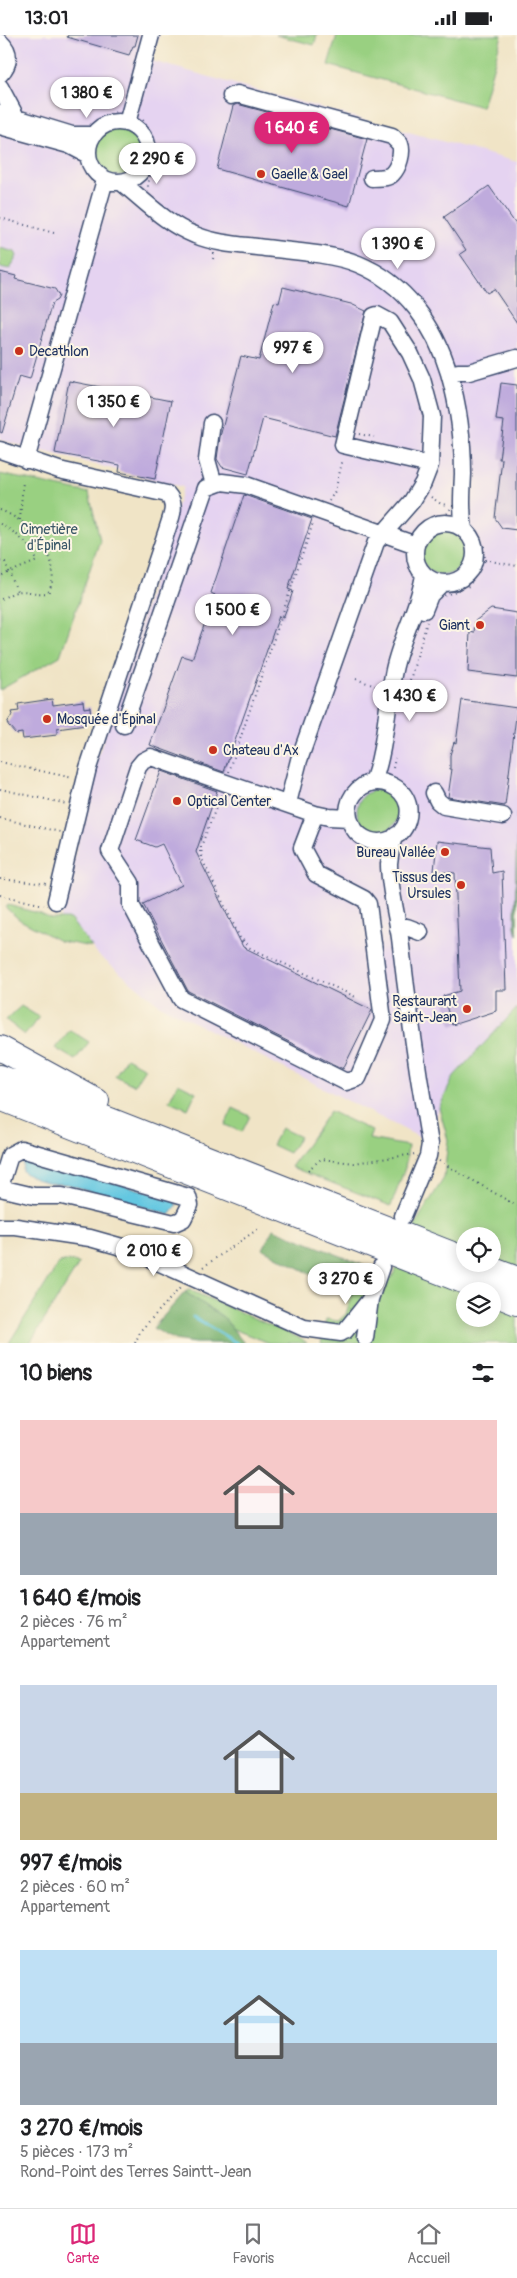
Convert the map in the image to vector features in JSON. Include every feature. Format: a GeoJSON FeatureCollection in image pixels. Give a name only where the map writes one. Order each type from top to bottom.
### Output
{"type":"FeatureCollection","features":[{"type":"Feature","properties":{"kind":"highway"},"geometry":{"type":"LineString","coordinates":[[0,1048],[175,1144]]}},
{"type":"Feature","properties":{"kind":"highway"},"geometry":{"type":"LineString","coordinates":[[0,1077],[456,1255]]}},
{"type":"Feature","properties":{"kind":"highway"},"geometry":{"type":"LineString","coordinates":[[0,1098],[465,1282]]}},
{"type":"Feature","properties":{"kind":"highway"},"geometry":{"type":"LineString","coordinates":[[0,1111],[42,1122],[77,1128]]}},
{"type":"Feature","properties":{"kind":"highway"},"geometry":{"type":"LineString","coordinates":[[499,1272],[517,1279]]}},
{"type":"Feature","properties":{"kind":"highway"},"geometry":{"type":"LineString","coordinates":[[501,1297],[517,1303]]}},
{"type":"Feature","properties":{"kind":"street"},"geometry":{"type":"LineString","coordinates":[[128,117],[151,35]]}},
{"type":"Feature","properties":{"kind":"street"},"geometry":{"type":"LineString","coordinates":[[0,42],[7,51],[8,57],[5,69],[0,74]]}},
{"type":"Feature","properties":{"kind":"street"},"geometry":{"type":"LineString","coordinates":[[0,87],[16,117]]}},
{"type":"Feature","properties":{"kind":"street"},"geometry":{"type":"LineString","coordinates":[[230,96],[237,94],[392,136],[400,144],[401,157],[392,174],[386,177],[372,178]]}},
{"type":"Feature","properties":{"kind":"street"},"geometry":{"type":"LineString","coordinates":[[0,113],[16,117],[71,140],[88,155]]}},
{"type":"Feature","properties":{"kind":"street"},"geometry":{"type":"LineString","coordinates":[[0,126],[71,140],[93,135],[108,124],[128,117]]}},
{"type":"Feature","properties":{"kind":"street"},"geometry":{"type":"LineString","coordinates":[[103,185],[122,183],[140,174],[148,158],[146,140],[128,117]]}},
{"type":"Feature","properties":{"kind":"street"},"geometry":{"type":"LineString","coordinates":[[26,460],[103,185],[97,173],[90,165],[88,155],[89,144],[93,135]]}},
{"type":"Feature","properties":{"kind":"street"},"geometry":{"type":"LineString","coordinates":[[140,174],[147,197]]}},
{"type":"Feature","properties":{"kind":"street"},"geometry":{"type":"LineString","coordinates":[[122,183],[147,197],[173,225],[196,235],[216,241],[292,251],[358,264],[381,277],[407,297],[429,324],[450,375],[458,422],[463,473],[456,506],[448,523]]}},
{"type":"Feature","properties":{"kind":"street"},"geometry":{"type":"LineString","coordinates":[[288,803],[299,760],[376,542],[412,501],[421,487],[430,465],[432,416],[422,379],[410,353],[390,322],[377,315],[374,317],[345,437],[430,465]]}},
{"type":"Feature","properties":{"kind":"street"},"geometry":{"type":"LineString","coordinates":[[450,375],[517,359]]}},
{"type":"Feature","properties":{"kind":"street"},"geometry":{"type":"LineString","coordinates":[[212,423],[207,460],[214,484]]}},
{"type":"Feature","properties":{"kind":"street"},"geometry":{"type":"LineString","coordinates":[[0,450],[59,470],[154,490],[167,494],[173,501],[171,518],[85,781],[58,893]]}},
{"type":"Feature","properties":{"kind":"street"},"geometry":{"type":"LineString","coordinates":[[124,725],[206,488],[222,482],[246,485],[412,544]]}},
{"type":"Feature","properties":{"kind":"street"},"geometry":{"type":"LineString","coordinates":[[372,782],[378,766],[394,669],[403,638],[432,591],[461,578],[472,564],[474,548],[472,541],[464,530],[456,506]]}},
{"type":"Feature","properties":{"kind":"street"},"geometry":{"type":"LineString","coordinates":[[412,544],[432,526],[448,523],[464,530]]}},
{"type":"Feature","properties":{"kind":"street"},"geometry":{"type":"LineString","coordinates":[[393,786],[387,768],[405,661],[432,591],[416,561],[412,544]]}},
{"type":"Feature","properties":{"kind":"street"},"geometry":{"type":"LineString","coordinates":[[315,814],[302,848],[316,874],[364,899],[368,903],[383,1020],[358,1078],[346,1082],[181,999],[131,905],[131,883],[110,851],[138,767],[143,761],[151,757],[228,776],[315,814],[349,818]]}},
{"type":"Feature","properties":{"kind":"street"},"geometry":{"type":"LineString","coordinates":[[375,842],[394,838],[405,827],[409,812],[404,797],[387,783],[372,782],[356,792],[351,800],[349,818],[358,835],[375,842],[390,864]]}},
{"type":"Feature","properties":{"kind":"street"},"geometry":{"type":"LineString","coordinates":[[434,793],[438,801],[444,805],[503,816]]}},
{"type":"Feature","properties":{"kind":"street"},"geometry":{"type":"LineString","coordinates":[[394,838],[390,864],[409,1014],[430,1144],[428,1156],[403,1216]]}},
{"type":"Feature","properties":{"kind":"street"},"geometry":{"type":"LineString","coordinates":[[398,928],[407,927],[420,932]]}},
{"type":"Feature","properties":{"kind":"street"},"geometry":{"type":"LineString","coordinates":[[21,1149],[188,1197],[190,1205],[183,1219],[174,1223],[62,1196],[34,1196],[0,1187],[10,1155],[21,1149]]}},
{"type":"Feature","properties":{"kind":"street"},"geometry":{"type":"LineString","coordinates":[[0,1227],[16,1227],[90,1238],[129,1249],[304,1328],[340,1336],[356,1331],[366,1341]]}},
{"type":"Feature","properties":{"kind":"street"},"geometry":{"type":"LineString","coordinates":[[366,1341],[370,1299],[381,1267]]}},
{"type":"Feature","properties":{"kind":"street"},"geometry":{"type":"LineString","coordinates":[[340,1336],[370,1299]]}},
{"type":"Feature","properties":{"kind":"street"},"geometry":{"type":"LineString","coordinates":[[304,1328],[322,1343]]}},
{"type":"Feature","properties":{"kind":"path"},"geometry":{"type":"LineString","coordinates":[[103,185],[95,189],[76,153],[68,149],[74,128],[86,129],[119,110],[128,117],[140,115],[156,146],[156,160],[148,184],[147,197]]}},
{"type":"Feature","properties":{"kind":"path"},"geometry":{"type":"LineString","coordinates":[[0,218],[54,233]]}},
{"type":"Feature","properties":{"kind":"path"},"geometry":{"type":"LineString","coordinates":[[345,437],[378,438]]}},
{"type":"Feature","properties":{"kind":"path"},"geometry":{"type":"LineString","coordinates":[[20,520],[23,481]]}},
{"type":"Feature","properties":{"kind":"path"},"geometry":{"type":"LineString","coordinates":[[421,487],[435,501],[470,508],[469,519],[484,547],[485,561],[469,586],[432,591],[416,589],[416,581],[409,566],[407,551],[412,544],[414,531],[428,519],[448,513],[456,506]]}},
{"type":"Feature","properties":{"kind":"path"},"geometry":{"type":"LineString","coordinates":[[0,510],[20,520],[42,540],[49,556],[53,575],[48,593],[40,594],[24,590],[17,591],[0,600]]}},
{"type":"Feature","properties":{"kind":"path"},"geometry":{"type":"LineString","coordinates":[[317,511],[228,776],[200,849],[202,858],[240,938],[252,949],[358,998]]}},
{"type":"Feature","properties":{"kind":"path"},"geometry":{"type":"LineString","coordinates":[[0,524],[24,541],[37,561],[0,576]]}},
{"type":"Feature","properties":{"kind":"path"},"geometry":{"type":"LineString","coordinates":[[0,561],[6,562],[17,591]]}},
{"type":"Feature","properties":{"kind":"path"},"geometry":{"type":"LineString","coordinates":[[485,561],[517,566]]}},
{"type":"Feature","properties":{"kind":"path"},"geometry":{"type":"LineString","coordinates":[[402,706],[423,631],[430,617]]}},
{"type":"Feature","properties":{"kind":"path"},"geometry":{"type":"LineString","coordinates":[[356,679],[383,689]]}},
{"type":"Feature","properties":{"kind":"path"},"geometry":{"type":"LineString","coordinates":[[393,768],[395,758]]}},
{"type":"Feature","properties":{"kind":"path"},"geometry":{"type":"LineString","coordinates":[[0,762],[85,781]]}},
{"type":"Feature","properties":{"kind":"path"},"geometry":{"type":"LineString","coordinates":[[0,789],[79,806]]}},
{"type":"Feature","properties":{"kind":"path"},"geometry":{"type":"LineString","coordinates":[[0,818],[72,835]]}},
{"type":"Feature","properties":{"kind":"path"},"geometry":{"type":"LineString","coordinates":[[0,879],[58,893]]}},
{"type":"Feature","properties":{"kind":"path"},"geometry":{"type":"LineString","coordinates":[[0,895],[45,905],[58,893]]}},
{"type":"Feature","properties":{"kind":"path"},"geometry":{"type":"LineString","coordinates":[[308,1170],[321,1159],[354,1163],[420,1154]]}},
{"type":"Feature","properties":{"kind":"path"},"geometry":{"type":"LineString","coordinates":[[434,1158],[517,1206]]}},
{"type":"Feature","properties":{"kind":"path"},"geometry":{"type":"LineString","coordinates":[[135,1343],[142,1330]]}},
{"type":"Feature","properties":{"kind":"shaded area"},"geometry":{"type":"Polygon","coordinates":[[[0,35],[159,35],[152,61],[517,162],[517,1008],[454,1076],[425,1140],[160,1005],[98,955],[70,919],[60,919],[96,763],[183,487],[0,440],[0,35]]]}},
{"type":"Feature","properties":{"kind":"green space"},"geometry":{"type":"Polygon","coordinates":[[[276,35],[317,35],[314,45],[276,35]]]}},
{"type":"Feature","properties":{"kind":"green space"},"geometry":{"type":"Polygon","coordinates":[[[337,35],[502,35],[482,107],[328,65],[337,35]]]}},
{"type":"Feature","properties":{"kind":"green space"},"geometry":{"type":"Polygon","coordinates":[[[118,128],[127,130],[135,135],[140,143],[142,152],[140,161],[135,169],[127,174],[118,176],[109,174],[101,169],[96,161],[94,152],[96,143],[101,135],[109,130],[118,128]]]}},
{"type":"Feature","properties":{"kind":"green space"},"geometry":{"type":"Polygon","coordinates":[[[0,248],[15,252],[17,256],[10,269],[0,267],[0,248]]]}},
{"type":"Feature","properties":{"kind":"green space","name":"Cimetière d'Épinal"},"geometry":{"type":"Polygon","coordinates":[[[0,474],[89,493],[100,540],[60,656],[0,690],[0,474]]]}},
{"type":"Feature","properties":{"kind":"green space"},"geometry":{"type":"Polygon","coordinates":[[[443,531],[455,535],[461,541],[465,553],[461,565],[455,571],[443,575],[431,571],[425,565],[421,553],[425,541],[431,535],[443,531]]]}},
{"type":"Feature","properties":{"kind":"green space"},"geometry":{"type":"Polygon","coordinates":[[[382,790],[390,793],[396,799],[399,811],[396,823],[390,829],[374,832],[366,829],[360,823],[357,807],[360,799],[366,793],[382,790]]]}},
{"type":"Feature","properties":{"kind":"green space"},"geometry":{"type":"Polygon","coordinates":[[[517,813],[517,935],[515,926],[517,813]]]}},
{"type":"Feature","properties":{"kind":"green space"},"geometry":{"type":"Polygon","coordinates":[[[8,905],[41,914],[51,919],[70,919],[92,947],[59,941],[20,920],[6,908],[8,905]]]}},
{"type":"Feature","properties":{"kind":"green space"},"geometry":{"type":"Polygon","coordinates":[[[21,1006],[39,1017],[25,1035],[6,1020],[21,1006]]]}},
{"type":"Feature","properties":{"kind":"green space"},"geometry":{"type":"Polygon","coordinates":[[[517,1008],[517,1343],[321,1343],[326,1319],[338,1321],[346,1314],[361,1264],[391,1279],[420,1216],[444,1178],[448,1140],[439,1108],[454,1076],[517,1008]]]}},
{"type":"Feature","properties":{"kind":"green space"},"geometry":{"type":"Polygon","coordinates":[[[70,1030],[89,1042],[75,1060],[55,1048],[70,1030]]]}},
{"type":"Feature","properties":{"kind":"green space"},"geometry":{"type":"Polygon","coordinates":[[[126,1058],[145,1068],[134,1085],[115,1076],[126,1058]]]}},
{"type":"Feature","properties":{"kind":"green space"},"geometry":{"type":"Polygon","coordinates":[[[178,1083],[196,1092],[188,1109],[169,1101],[178,1083]]]}},
{"type":"Feature","properties":{"kind":"green space"},"geometry":{"type":"Polygon","coordinates":[[[233,1108],[250,1116],[242,1132],[225,1125],[233,1108]]]}},
{"type":"Feature","properties":{"kind":"green space"},"geometry":{"type":"Polygon","coordinates":[[[330,1111],[372,1131],[369,1139],[408,1146],[405,1168],[391,1206],[291,1167],[330,1111]]]}},
{"type":"Feature","properties":{"kind":"green space"},"geometry":{"type":"Polygon","coordinates":[[[281,1128],[300,1137],[289,1153],[272,1145],[281,1128]]]}},
{"type":"Feature","properties":{"kind":"green space"},"geometry":{"type":"Polygon","coordinates":[[[273,1229],[361,1264],[353,1296],[263,1249],[273,1229]]]}},
{"type":"Feature","properties":{"kind":"green space"},"geometry":{"type":"Polygon","coordinates":[[[70,1261],[79,1264],[30,1343],[9,1343],[59,1263],[70,1261]]]}},
{"type":"Feature","properties":{"kind":"green space"},"geometry":{"type":"Polygon","coordinates":[[[189,1290],[302,1339],[307,1343],[269,1343],[233,1329],[223,1317],[185,1292],[189,1290]]]}},
{"type":"Feature","properties":{"kind":"green space"},"geometry":{"type":"Polygon","coordinates":[[[185,1292],[223,1317],[244,1343],[195,1343],[175,1340],[153,1328],[185,1292]]]}},
{"type":"Feature","properties":{"kind":"water"},"geometry":{"type":"Polygon","coordinates":[[[26,1159],[168,1197],[175,1201],[177,1206],[170,1215],[67,1184],[38,1180],[22,1171],[23,1162],[26,1159]]]}},
{"type":"Feature","properties":{"kind":"building"},"geometry":{"type":"Polygon","coordinates":[[[68,35],[138,35],[135,46],[133,46],[129,55],[67,37],[68,35]]]}},
{"type":"Feature","properties":{"kind":"building"},"geometry":{"type":"Polygon","coordinates":[[[237,104],[367,139],[349,206],[217,169],[233,106],[237,104]]]}},
{"type":"Feature","properties":{"kind":"building"},"geometry":{"type":"Polygon","coordinates":[[[489,186],[517,226],[517,323],[494,289],[487,293],[460,254],[466,250],[444,217],[489,186]]]}},
{"type":"Feature","properties":{"kind":"building","name":"Decathlon"},"geometry":{"type":"Polygon","coordinates":[[[0,272],[16,276],[15,279],[55,289],[59,296],[52,303],[30,379],[19,376],[2,433],[0,432],[0,272]]]}},
{"type":"Feature","properties":{"kind":"building"},"geometry":{"type":"Polygon","coordinates":[[[283,287],[351,304],[366,311],[335,436],[263,418],[248,474],[222,467],[217,459],[220,437],[241,356],[259,360],[274,302],[279,303],[283,287]]]}},
{"type":"Feature","properties":{"kind":"building"},"geometry":{"type":"Polygon","coordinates":[[[69,381],[171,401],[155,479],[119,472],[120,465],[55,453],[69,381]]]}},
{"type":"Feature","properties":{"kind":"building"},"geometry":{"type":"Polygon","coordinates":[[[501,383],[517,385],[517,530],[502,528],[495,518],[502,459],[499,459],[504,421],[496,420],[501,383]]]}},
{"type":"Feature","properties":{"kind":"building"},"geometry":{"type":"Polygon","coordinates":[[[244,495],[312,519],[288,589],[293,591],[290,600],[283,618],[279,616],[224,772],[150,745],[182,656],[192,659],[215,595],[211,593],[244,495]]]}},
{"type":"Feature","properties":{"kind":"building"},"geometry":{"type":"Polygon","coordinates":[[[491,609],[517,613],[517,678],[468,672],[470,632],[474,633],[475,621],[491,609]]]}},
{"type":"Feature","properties":{"kind":"building","name":"Mosquée d'Épinal"},"geometry":{"type":"Polygon","coordinates":[[[52,699],[53,705],[83,701],[84,708],[90,707],[91,717],[85,718],[86,725],[57,729],[57,735],[23,739],[22,733],[16,734],[7,723],[12,715],[11,712],[19,711],[18,704],[52,699]]]}},
{"type":"Feature","properties":{"kind":"building"},"geometry":{"type":"Polygon","coordinates":[[[462,700],[517,708],[505,806],[448,797],[452,769],[450,769],[450,755],[454,742],[456,743],[462,700]]]}},
{"type":"Feature","properties":{"kind":"building"},"geometry":{"type":"Polygon","coordinates":[[[161,771],[217,791],[196,852],[243,947],[372,1010],[343,1069],[188,991],[143,904],[182,885],[162,844],[155,847],[136,840],[161,771]]]}},
{"type":"Feature","properties":{"kind":"building"},"geometry":{"type":"Polygon","coordinates":[[[437,841],[490,847],[492,873],[502,871],[506,990],[496,990],[496,1011],[452,1025],[443,996],[460,991],[455,873],[434,871],[437,841]]]}},
{"type":"Feature","properties":{"kind":"waterway"},"geometry":{"type":"LineString","coordinates":[[193,1317],[237,1343]]}},
{"type":"Feature","properties":{"kind":"place","name":"Gaelle & Gael"},"geometry":{"type":"Point","coordinates":[261,174]}},
{"type":"Feature","properties":{"kind":"place","name":"Decathlon"},"geometry":{"type":"Point","coordinates":[19,351]}},
{"type":"Feature","properties":{"kind":"place","name":"Giant"},"geometry":{"type":"Point","coordinates":[480,625]}},
{"type":"Feature","properties":{"kind":"place","name":"Mosquée d'Épinal"},"geometry":{"type":"Point","coordinates":[47,719]}},
{"type":"Feature","properties":{"kind":"place","name":"Chateau d'Ax"},"geometry":{"type":"Point","coordinates":[213,750]}},
{"type":"Feature","properties":{"kind":"place","name":"Optical Center"},"geometry":{"type":"Point","coordinates":[177,801]}},
{"type":"Feature","properties":{"kind":"place","name":"Bureau Vallée"},"geometry":{"type":"Point","coordinates":[445,852]}},
{"type":"Feature","properties":{"kind":"place","name":"Tissus des Ursules"},"geometry":{"type":"Point","coordinates":[461,885]}},
{"type":"Feature","properties":{"kind":"place","name":"Restaurant Saint-Jean"},"geometry":{"type":"Point","coordinates":[467,1009]}}]}
